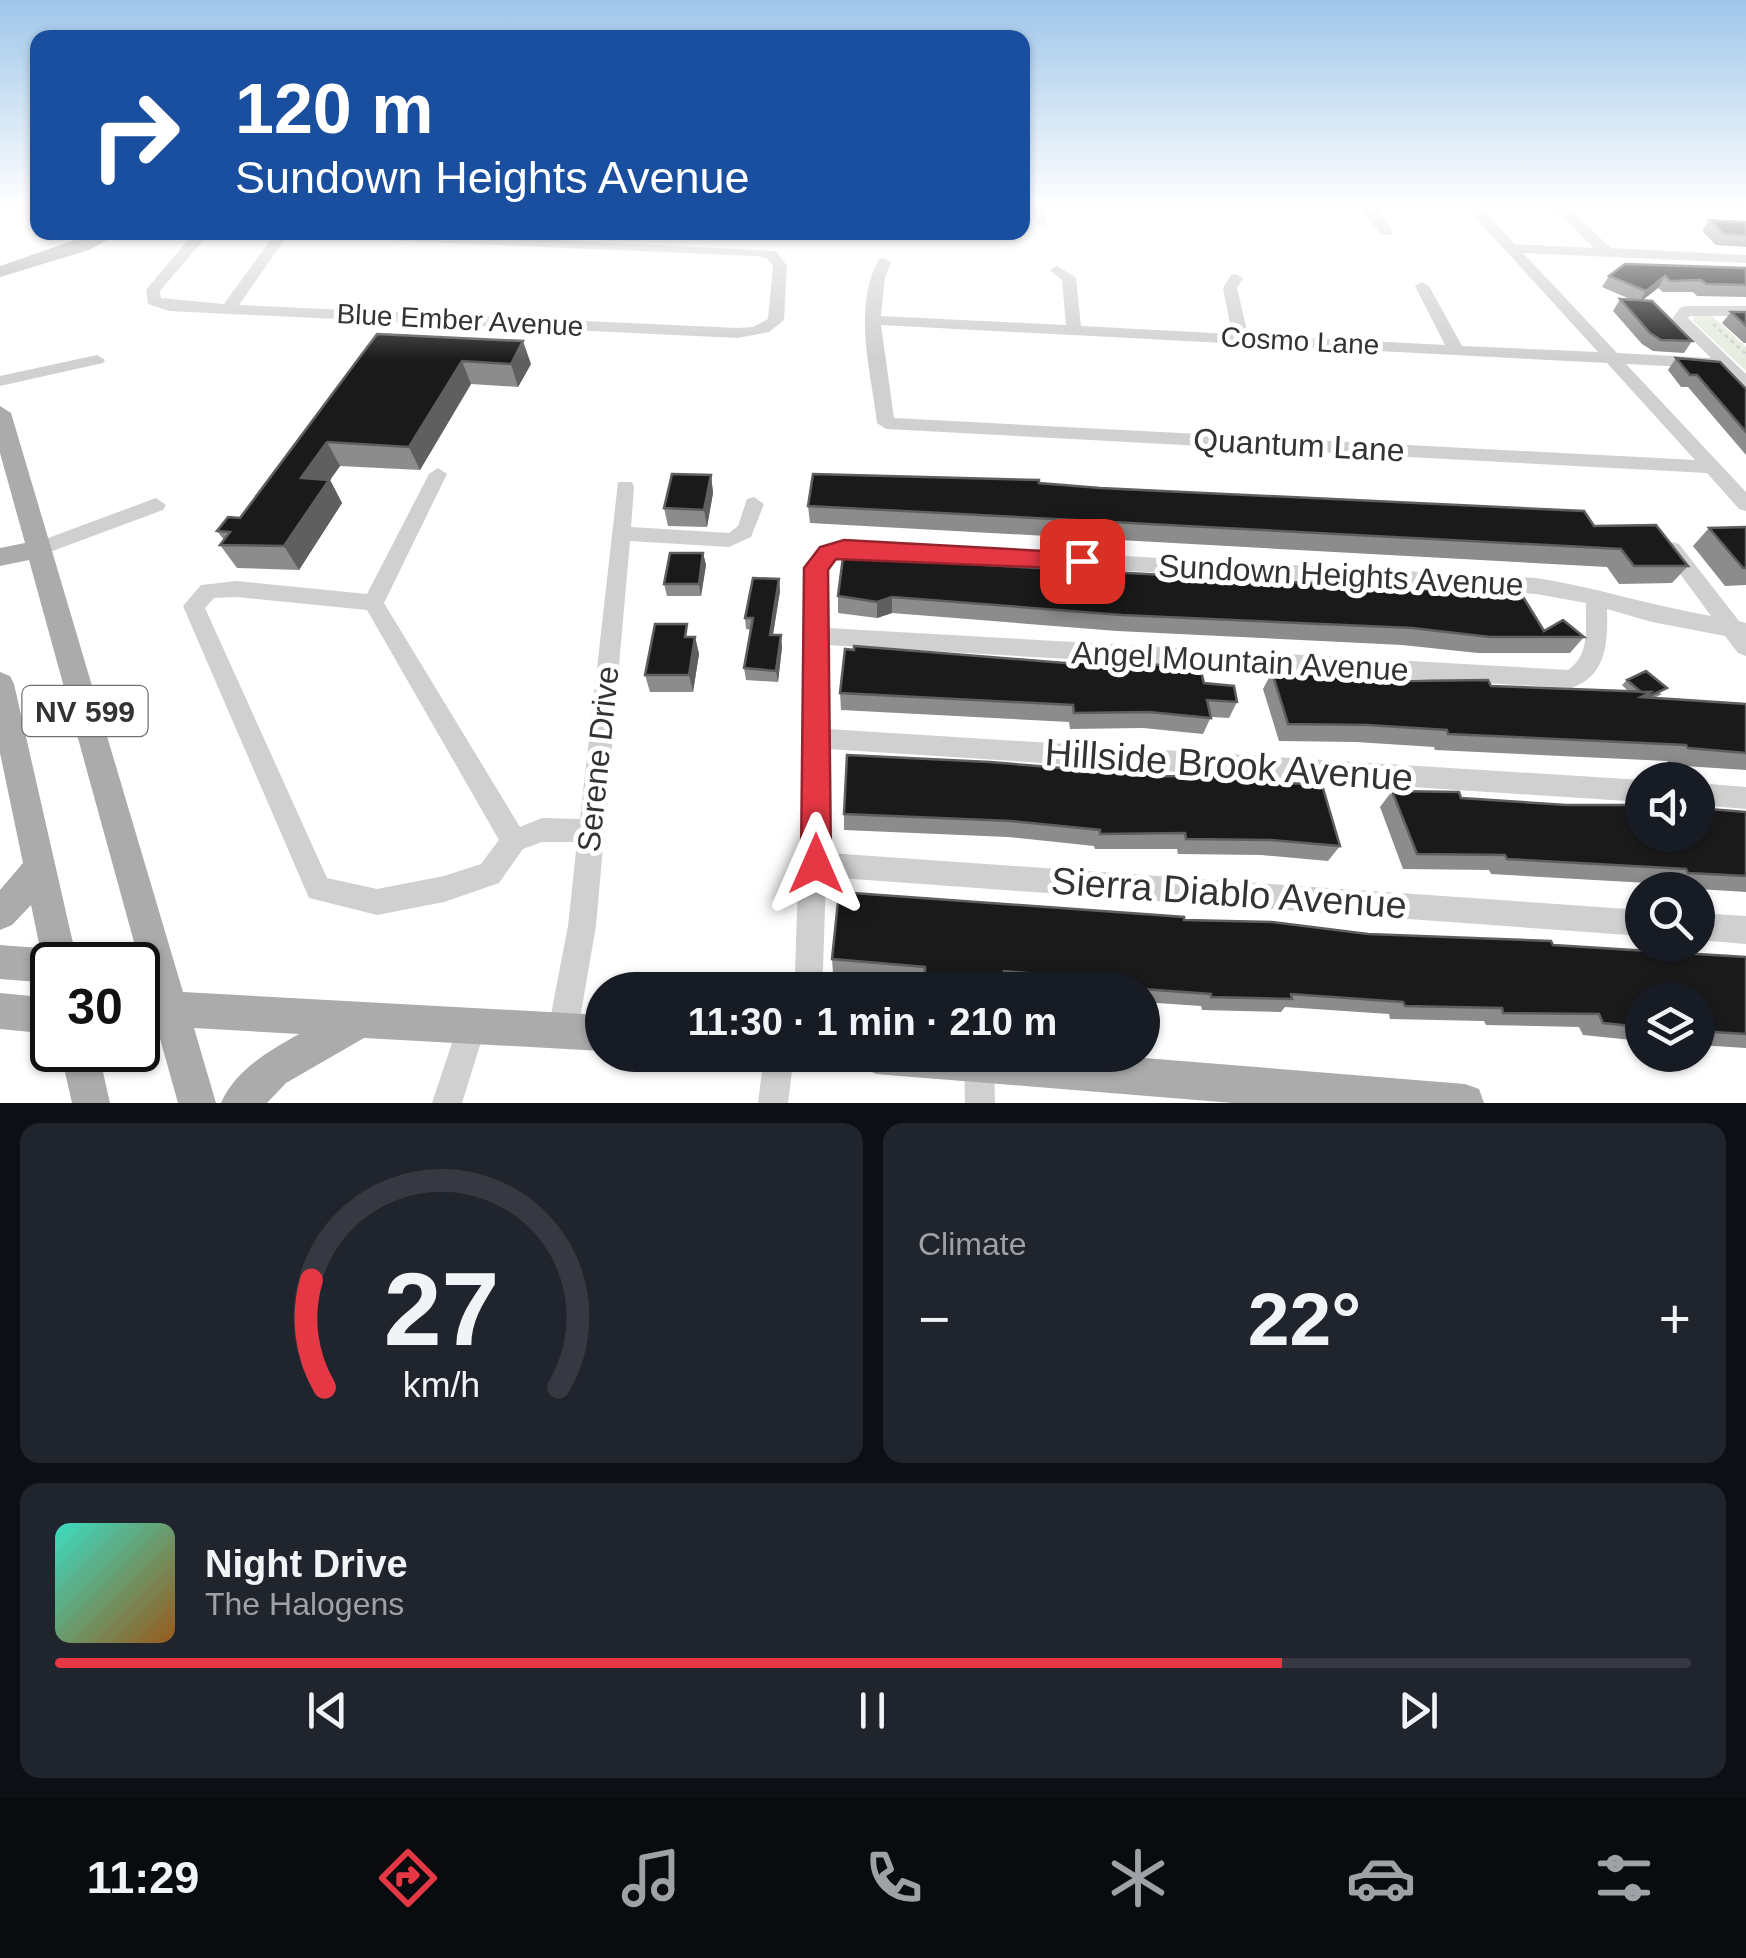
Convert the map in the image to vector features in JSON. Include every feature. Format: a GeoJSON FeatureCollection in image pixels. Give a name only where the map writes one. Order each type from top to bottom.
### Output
{"type":"FeatureCollection","features":[{"type":"Feature","properties":{"kind":"main road"},"geometry":{"type":"LineString","coordinates":[[0,272],[50,256]]}},
{"type":"Feature","properties":{"kind":"main road","name":"NV 599"},"geometry":{"type":"LineString","coordinates":[[0,413],[39,549],[133,942]]}},
{"type":"Feature","properties":{"kind":"main road"},"geometry":{"type":"LineString","coordinates":[[0,557],[39,549]]}},
{"type":"Feature","properties":{"kind":"main road","name":"NV 599"},"geometry":{"type":"LineString","coordinates":[[0,684],[56,942]]}},
{"type":"Feature","properties":{"kind":"main road"},"geometry":{"type":"LineString","coordinates":[[0,913],[28,885],[39,865]]}},
{"type":"Feature","properties":{"kind":"main road"},"geometry":{"type":"LineString","coordinates":[[0,962],[30,964]]}},
{"type":"Feature","properties":{"kind":"main road"},"geometry":{"type":"LineString","coordinates":[[160,1007],[585,1032]]}},
{"type":"Feature","properties":{"kind":"main road"},"geometry":{"type":"LineString","coordinates":[[0,1011],[30,1014]]}},
{"type":"Feature","properties":{"kind":"main road"},"geometry":{"type":"LineString","coordinates":[[240,1103],[273,1070],[362,1019]]}},
{"type":"Feature","properties":{"kind":"main road","name":"NV 599"},"geometry":{"type":"LineString","coordinates":[[160,1030],[197,1103]]}},
{"type":"Feature","properties":{"kind":"main road"},"geometry":{"type":"LineString","coordinates":[[76,1072],[91,1103]]}},
{"type":"Feature","properties":{"kind":"main road"},"geometry":{"type":"LineString","coordinates":[[1088,1072],[1465,1103]]}},
{"type":"Feature","properties":{"kind":"street","name":"Blue Ember Avenue"},"geometry":{"type":"LineString","coordinates":[[182,256],[154,290],[153,301],[170,306],[738,333],[766,328],[778,315],[780,266],[773,256]]}},
{"type":"Feature","properties":{"kind":"street"},"geometry":{"type":"LineString","coordinates":[[228,309],[265,256]]}},
{"type":"Feature","properties":{"kind":"street"},"geometry":{"type":"LineString","coordinates":[[1519,256],[1746,504]]}},
{"type":"Feature","properties":{"kind":"street"},"geometry":{"type":"LineString","coordinates":[[1696,256],[1746,259]]}},
{"type":"Feature","properties":{"kind":"street"},"geometry":{"type":"LineString","coordinates":[[874,320],[876,276],[884,262]]}},
{"type":"Feature","properties":{"kind":"street"},"geometry":{"type":"LineString","coordinates":[[1057,270],[1069,278],[1074,330]]}},
{"type":"Feature","properties":{"kind":"street"},"geometry":{"type":"LineString","coordinates":[[1236,278],[1230,288],[1241,338]]}},
{"type":"Feature","properties":{"kind":"street"},"geometry":{"type":"LineString","coordinates":[[1422,286],[1455,348]]}},
{"type":"Feature","properties":{"kind":"street"},"geometry":{"type":"LineString","coordinates":[[1746,311],[1685,311],[1680,319],[1746,383]]}},
{"type":"Feature","properties":{"kind":"street","name":"Cosmo Lane"},"geometry":{"type":"LineString","coordinates":[[874,320],[1726,364]]}},
{"type":"Feature","properties":{"kind":"street","name":"Quantum Lane"},"geometry":{"type":"LineString","coordinates":[[874,320],[886,423],[1711,467]]}},
{"type":"Feature","properties":{"kind":"street"},"geometry":{"type":"LineString","coordinates":[[0,381],[97,360]]}},
{"type":"Feature","properties":{"kind":"street"},"geometry":{"type":"LineString","coordinates":[[372,603],[438,474]]}},
{"type":"Feature","properties":{"kind":"street","name":"Serene Drive"},"geometry":{"type":"LineString","coordinates":[[563,1030],[582,926],[624,487]]}},
{"type":"Feature","properties":{"kind":"street"},"geometry":{"type":"LineString","coordinates":[[620,533],[740,538],[747,530],[754,504]]}},
{"type":"Feature","properties":{"kind":"street"},"geometry":{"type":"LineString","coordinates":[[39,549],[156,505]]}},
{"type":"Feature","properties":{"kind":"street"},"geometry":{"type":"LineString","coordinates":[[1666,542],[1741,627],[1746,646]]}},
{"type":"Feature","properties":{"kind":"street","name":"Sundown Heights Avenue"},"geometry":{"type":"LineString","coordinates":[[816,636],[816,568],[828,553],[844,548],[1556,588],[1652,614],[1741,627]]}},
{"type":"Feature","properties":{"kind":"street"},"geometry":{"type":"LineString","coordinates":[[372,603],[236,589],[208,591],[194,606],[318,889],[377,902],[444,889],[490,874],[514,840],[542,830],[591,831]]}},
{"type":"Feature","properties":{"kind":"street","name":"Angel Mountain Avenue"},"geometry":{"type":"LineString","coordinates":[[816,636],[1572,679],[1583,675],[1594,659],[1596,599]]}},
{"type":"Feature","properties":{"kind":"street"},"geometry":{"type":"LineString","coordinates":[[372,603],[514,840]]}},
{"type":"Feature","properties":{"kind":"street"},"geometry":{"type":"LineString","coordinates":[[809,970],[811,886],[816,864],[816,636]]}},
{"type":"Feature","properties":{"kind":"street","name":"Hillside Brook Avenue"},"geometry":{"type":"LineString","coordinates":[[816,738],[1625,790]]}},
{"type":"Feature","properties":{"kind":"street"},"geometry":{"type":"LineString","coordinates":[[1715,795],[1746,798]]}},
{"type":"Feature","properties":{"kind":"street","name":"Sierra Diablo Avenue"},"geometry":{"type":"LineString","coordinates":[[816,864],[1625,922]]}},
{"type":"Feature","properties":{"kind":"street"},"geometry":{"type":"LineString","coordinates":[[1715,928],[1746,930]]}},
{"type":"Feature","properties":{"kind":"street"},"geometry":{"type":"LineString","coordinates":[[446,1103],[472,1026]]}},
{"type":"Feature","properties":{"kind":"street"},"geometry":{"type":"LineString","coordinates":[[774,1103],[777,1072]]}},
{"type":"Feature","properties":{"kind":"street"},"geometry":{"type":"LineString","coordinates":[[979,1072],[980,1103]]}},
{"type":"Feature","properties":{"kind":"path"},"geometry":{"type":"LineString","coordinates":[[1711,322],[1746,354]]}},
{"type":"Feature","properties":{"kind":"shaded area"},"geometry":{"type":"Polygon","coordinates":[[[1695,315],[1711,315],[1746,347],[1746,371],[1693,321],[1695,315]]]}},
{"type":"Feature","properties":{"kind":"building"},"geometry":{"type":"Polygon","coordinates":[[[1625,264],[1746,268],[1746,285],[1670,281],[1665,276],[1646,291],[1609,276],[1625,264]]]}},
{"type":"Feature","properties":{"kind":"building"},"geometry":{"type":"Polygon","coordinates":[[[1620,299],[1652,301],[1692,341],[1661,340],[1620,299]]]}},
{"type":"Feature","properties":{"kind":"building"},"geometry":{"type":"Polygon","coordinates":[[[1731,312],[1746,312],[1746,326],[1731,312]]]}},
{"type":"Feature","properties":{"kind":"building"},"geometry":{"type":"Polygon","coordinates":[[[377,334],[523,341],[511,364],[462,361],[409,447],[327,442],[301,478],[329,480],[284,546],[220,545],[230,532],[217,531],[228,517],[240,518],[377,334]]]}},
{"type":"Feature","properties":{"kind":"building"},"geometry":{"type":"Polygon","coordinates":[[[1676,358],[1720,362],[1746,389],[1746,432],[1697,375],[1690,375],[1676,358]]]}},
{"type":"Feature","properties":{"kind":"building"},"geometry":{"type":"Polygon","coordinates":[[[672,474],[711,475],[704,510],[664,508],[672,474]]]}},
{"type":"Feature","properties":{"kind":"building"},"geometry":{"type":"Polygon","coordinates":[[[813,474],[1039,480],[1100,488],[1584,511],[1594,526],[1656,525],[1688,566],[1634,566],[1621,549],[808,506],[813,474]]]}},
{"type":"Feature","properties":{"kind":"building"},"geometry":{"type":"Polygon","coordinates":[[[1746,527],[1746,568],[1743,568],[1709,528],[1746,527]]]}},
{"type":"Feature","properties":{"kind":"building"},"geometry":{"type":"Polygon","coordinates":[[[670,553],[703,553],[699,584],[664,584],[670,553]]]}},
{"type":"Feature","properties":{"kind":"building"},"geometry":{"type":"Polygon","coordinates":[[[843,557],[1520,592],[1544,631],[1563,620],[1584,637],[1490,637],[1412,628],[1122,615],[892,597],[877,602],[838,596],[843,557]]]}},
{"type":"Feature","properties":{"kind":"building"},"geometry":{"type":"Polygon","coordinates":[[[753,578],[779,579],[770,635],[781,635],[776,671],[744,668],[753,618],[745,618],[753,578]]]}},
{"type":"Feature","properties":{"kind":"building"},"geometry":{"type":"Polygon","coordinates":[[[655,624],[687,624],[685,637],[695,637],[689,675],[645,675],[655,624]]]}},
{"type":"Feature","properties":{"kind":"building"},"geometry":{"type":"Polygon","coordinates":[[[854,646],[1065,663],[1122,660],[1200,667],[1204,683],[1234,686],[1237,702],[1207,700],[1211,718],[1149,712],[1074,713],[1073,705],[840,693],[845,649],[854,650],[854,646]]]}},
{"type":"Feature","properties":{"kind":"building"},"geometry":{"type":"Polygon","coordinates":[[[1646,671],[1667,688],[1648,697],[1651,692],[1641,692],[1627,680],[1646,671]]]}},
{"type":"Feature","properties":{"kind":"building"},"geometry":{"type":"Polygon","coordinates":[[[1272,672],[1409,681],[1488,680],[1491,686],[1651,692],[1641,697],[1746,704],[1746,753],[1686,745],[1448,734],[1447,730],[1367,725],[1288,724],[1272,672]]]}},
{"type":"Feature","properties":{"kind":"building"},"geometry":{"type":"Polygon","coordinates":[[[847,755],[1322,785],[1340,846],[1186,839],[1185,833],[1100,834],[1100,830],[1011,821],[844,814],[847,755]]]}},
{"type":"Feature","properties":{"kind":"building"},"geometry":{"type":"Polygon","coordinates":[[[1392,791],[1459,792],[1461,798],[1566,805],[1625,805],[1625,852],[1715,852],[1715,809],[1746,812],[1746,876],[1507,859],[1505,855],[1417,854],[1392,791]]]}},
{"type":"Feature","properties":{"kind":"building"},"geometry":{"type":"Polygon","coordinates":[[[839,892],[1184,920],[1272,922],[1368,934],[1551,941],[1553,945],[1625,949],[1625,962],[1715,962],[1715,955],[1746,957],[1746,1034],[1715,1032],[1715,982],[1625,982],[1625,1025],[1603,1023],[1599,1014],[1503,1013],[1502,1008],[1405,1006],[1403,1002],[1291,994],[1292,999],[1211,997],[1160,990],[1160,972],[925,972],[925,967],[832,959],[839,892]]]}},
{"type":"Feature","properties":{"kind":"route"},"geometry":{"type":"LineString","coordinates":[[816,864],[816,568],[828,553],[844,548],[1082,561]]}}]}
